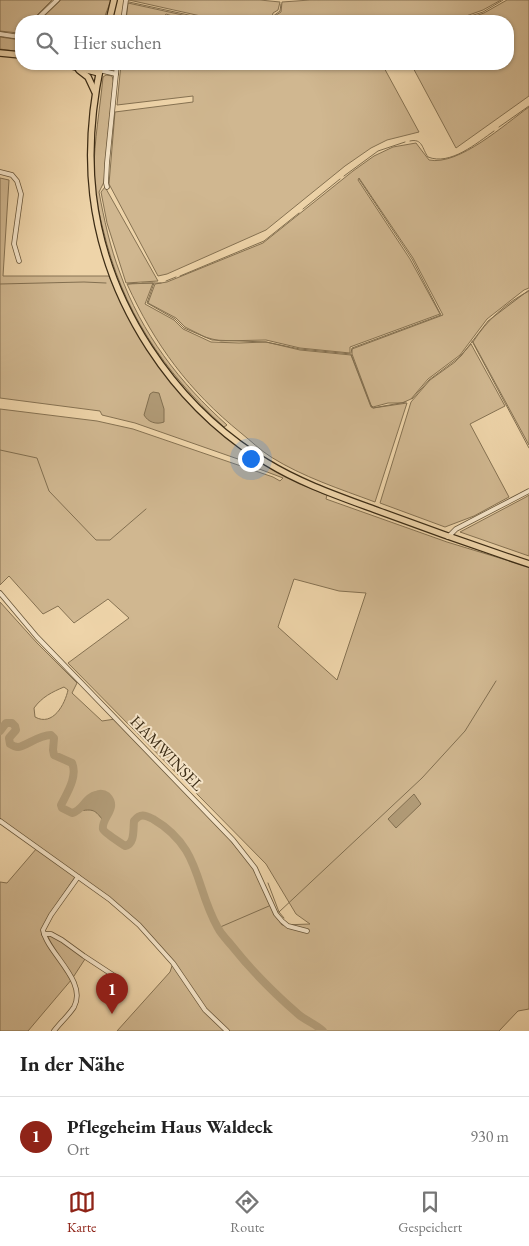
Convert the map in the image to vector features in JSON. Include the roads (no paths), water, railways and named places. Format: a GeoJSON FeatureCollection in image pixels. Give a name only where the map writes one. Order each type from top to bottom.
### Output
{"type":"FeatureCollection","features":[{"type":"Feature","properties":{"kind":"main road"},"geometry":{"type":"LineString","coordinates":[[110,15],[114,0]]}},
{"type":"Feature","properties":{"kind":"main road"},"geometry":{"type":"LineString","coordinates":[[0,53],[15,54]]}},
{"type":"Feature","properties":{"kind":"main road"},"geometry":{"type":"LineString","coordinates":[[79,70],[88,77],[96,94]]}},
{"type":"Feature","properties":{"kind":"main road"},"geometry":{"type":"LineString","coordinates":[[99,70],[91,144],[91,173],[93,196],[102,242],[113,275],[131,317],[171,379],[211,420],[246,449],[296,479],[448,537],[529,564]]}},
{"type":"Feature","properties":{"kind":"street"},"geometry":{"type":"LineString","coordinates":[[41,15],[56,0]]}},
{"type":"Feature","properties":{"kind":"street"},"geometry":{"type":"LineString","coordinates":[[124,15],[126,0]]}},
{"type":"Feature","properties":{"kind":"street"},"geometry":{"type":"LineString","coordinates":[[0,34],[15,36]]}},
{"type":"Feature","properties":{"kind":"street"},"geometry":{"type":"LineString","coordinates":[[106,70],[116,74]]}},
{"type":"Feature","properties":{"kind":"street"},"geometry":{"type":"LineString","coordinates":[[107,187],[107,163],[116,70]]}},
{"type":"Feature","properties":{"kind":"street"},"geometry":{"type":"LineString","coordinates":[[0,172],[12,175],[20,188],[21,194],[14,244],[19,261]]}},
{"type":"Feature","properties":{"kind":"street"},"geometry":{"type":"LineString","coordinates":[[448,537],[456,530],[529,491]]}},
{"type":"Feature","properties":{"kind":"street","name":"HAMWINSEL"},"geometry":{"type":"LineString","coordinates":[[0,593],[37,637],[233,840],[255,868],[276,914],[282,921],[288,926],[307,931]]}},
{"type":"Feature","properties":{"kind":"street"},"geometry":{"type":"LineString","coordinates":[[0,821],[109,899],[173,963],[205,1010],[227,1031]]}},
{"type":"Feature","properties":{"kind":"street"},"geometry":{"type":"LineString","coordinates":[[54,1031],[74,1005],[76,991],[72,979],[43,930],[78,877]]}},
{"type":"Feature","properties":{"kind":"street"},"geometry":{"type":"LineString","coordinates":[[44,934],[51,934],[62,940],[116,977]]}},
{"type":"Feature","properties":{"kind":"waterway"},"geometry":{"type":"LineString","coordinates":[[474,15],[483,12],[503,0]]}},
{"type":"Feature","properties":{"kind":"waterway"},"geometry":{"type":"LineString","coordinates":[[129,2],[189,15]]}},
{"type":"Feature","properties":{"kind":"waterway"},"geometry":{"type":"LineString","coordinates":[[275,15],[280,11],[281,4]]}},
{"type":"Feature","properties":{"kind":"waterway"},"geometry":{"type":"LineString","coordinates":[[499,127],[529,106]]}},
{"type":"Feature","properties":{"kind":"waterway"},"geometry":{"type":"LineString","coordinates":[[410,141],[414,140],[420,143],[428,157],[436,159],[445,158],[463,152],[494,131]]}},
{"type":"Feature","properties":{"kind":"waterway"},"geometry":{"type":"LineString","coordinates":[[344,176],[378,151],[405,142]]}},
{"type":"Feature","properties":{"kind":"waterway"},"geometry":{"type":"LineString","coordinates":[[303,209],[340,179]]}},
{"type":"Feature","properties":{"kind":"waterway"},"geometry":{"type":"LineString","coordinates":[[351,353],[352,348],[441,315],[412,259],[359,179]]}},
{"type":"Feature","properties":{"kind":"waterway"},"geometry":{"type":"LineString","coordinates":[[180,276],[264,241],[299,213]]}},
{"type":"Feature","properties":{"kind":"waterway"},"geometry":{"type":"LineString","coordinates":[[166,281],[176,277]]}},
{"type":"Feature","properties":{"kind":"waterway"},"geometry":{"type":"LineString","coordinates":[[0,284],[106,283]]}},
{"type":"Feature","properties":{"kind":"waterway"},"geometry":{"type":"LineString","coordinates":[[128,284],[137,283]]}},
{"type":"Feature","properties":{"kind":"waterway"},"geometry":{"type":"LineString","coordinates":[[142,283],[161,283]]}},
{"type":"Feature","properties":{"kind":"waterway"},"geometry":{"type":"LineString","coordinates":[[154,283],[147,303],[175,319],[184,328],[212,340],[266,342],[300,349],[351,354],[373,408],[406,402]]}},
{"type":"Feature","properties":{"kind":"waterway"},"geometry":{"type":"LineString","coordinates":[[412,399],[429,380],[461,356],[488,321],[529,290]]}},
{"type":"Feature","properties":{"kind":"waterway"},"geometry":{"type":"LineString","coordinates":[[472,341],[529,448]]}},
{"type":"Feature","properties":{"kind":"waterway"},"geometry":{"type":"LineString","coordinates":[[0,450],[37,458],[49,491],[96,540],[110,540],[146,509]]}},
{"type":"Feature","properties":{"kind":"waterway"},"geometry":{"type":"LineString","coordinates":[[279,912],[422,778],[465,731],[496,681]]}},
{"type":"Feature","properties":{"kind":"waterway"},"geometry":{"type":"LineString","coordinates":[[0,731],[6,723],[12,723],[16,730],[9,738],[10,744],[17,747],[51,735],[54,738],[54,755],[72,763],[74,773],[69,790],[61,805],[62,808],[72,813],[92,797],[100,794],[106,795],[111,805],[104,821],[103,829],[125,846],[132,840],[134,821],[141,816],[153,819],[169,830],[189,855],[210,912],[222,935],[255,973],[281,998],[301,1016],[323,1031]]}},
{"type":"Feature","properties":{"kind":"waterway"},"geometry":{"type":"LineString","coordinates":[[268,883],[279,912],[284,918]]}},
{"type":"Feature","properties":{"kind":"waterway"},"geometry":{"type":"LineString","coordinates":[[218,928],[269,906]]}},
{"type":"Feature","properties":{"kind":"place","name":"Pflegeheim Haus Waldeck"},"geometry":{"type":"Point","coordinates":[112,1014]}}]}
